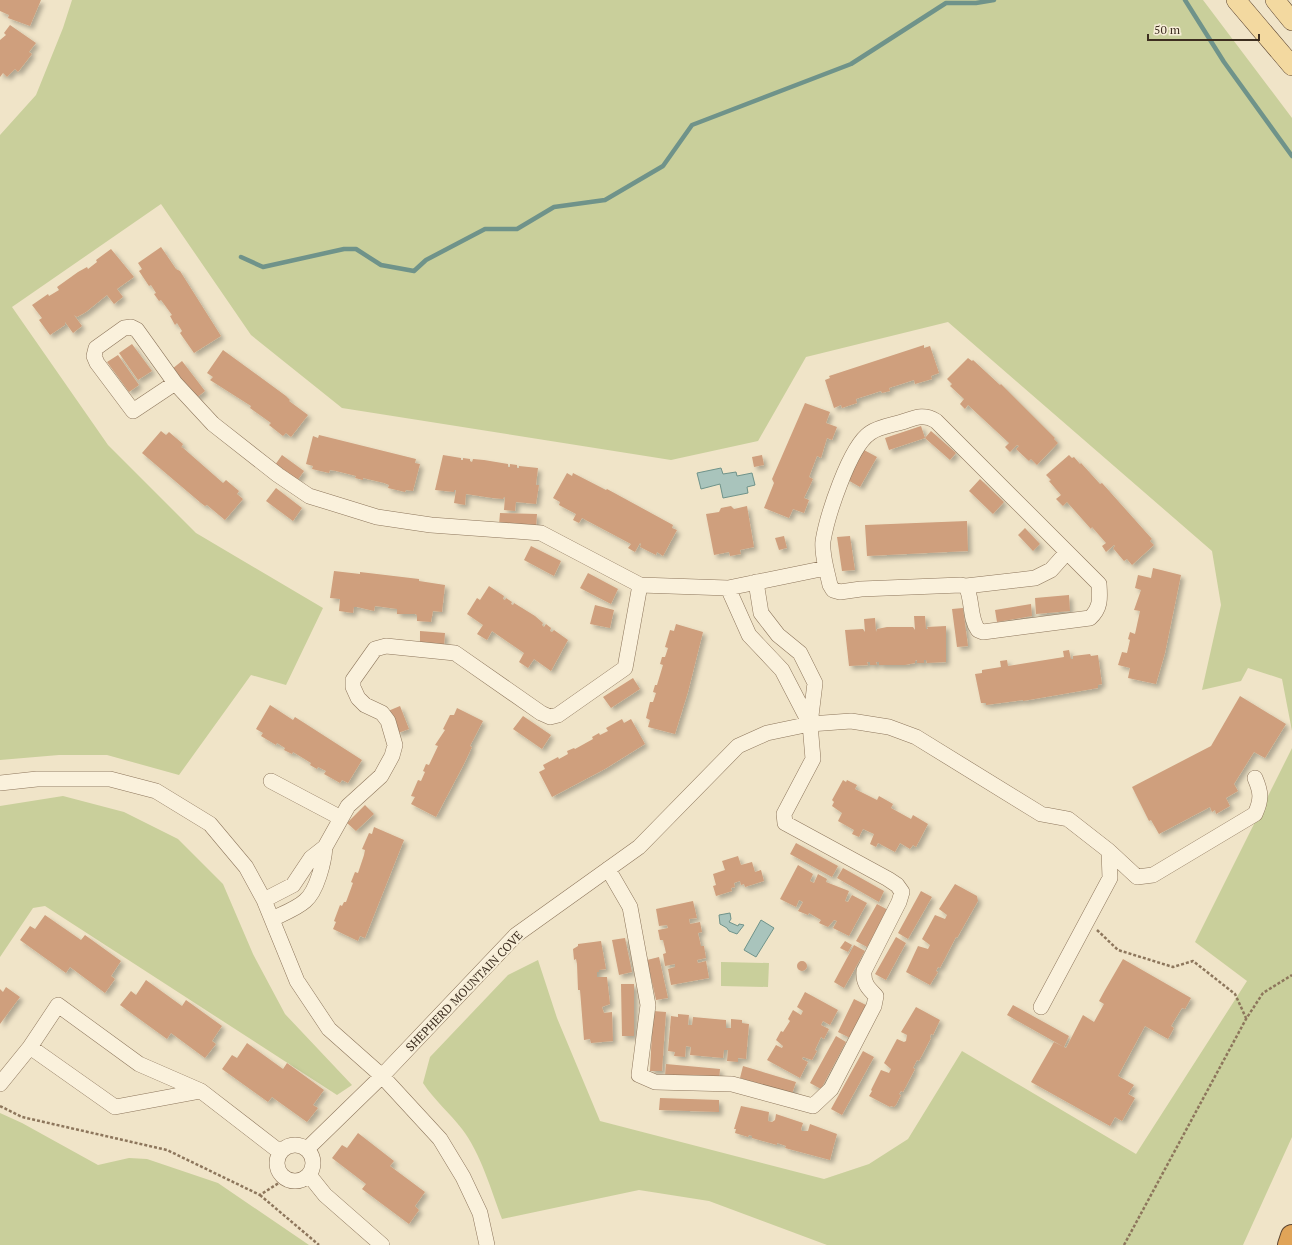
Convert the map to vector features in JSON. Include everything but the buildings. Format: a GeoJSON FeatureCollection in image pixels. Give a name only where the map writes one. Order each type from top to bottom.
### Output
{"type":"FeatureCollection","features":[{"type":"Feature","properties":{"kind":"highway"},"geometry":{"type":"LineString","coordinates":[[1289,1245],[1292,1236]]}},
{"type":"Feature","properties":{"kind":"main road"},"geometry":{"type":"LineString","coordinates":[[1236,0],[1292,66]]}},
{"type":"Feature","properties":{"kind":"main road"},"geometry":{"type":"LineString","coordinates":[[1275,0],[1292,21]]}},
{"type":"Feature","properties":{"kind":"street"},"geometry":{"type":"LineString","coordinates":[[175,383],[133,411],[97,363],[94,356],[96,348],[124,328],[131,327],[137,330],[175,383],[213,424],[278,475],[309,496],[377,517],[431,525],[541,533],[640,585],[728,588],[826,568]]}},
{"type":"Feature","properties":{"kind":"street"},"geometry":{"type":"LineString","coordinates":[[966,586],[969,593],[973,623],[978,630],[983,632],[1090,618],[1097,611],[1100,599],[1099,584],[1067,552],[936,421],[928,416],[916,418],[870,433],[856,450],[848,464],[833,504],[823,542],[826,568],[833,590],[840,592],[942,585],[966,586],[1035,578],[1051,570],[1067,552]]}},
{"type":"Feature","properties":{"kind":"street"},"geometry":{"type":"LineString","coordinates":[[608,869],[630,907],[648,1005],[639,1075],[655,1082],[732,1084],[813,1106],[831,1089],[874,1006],[876,996],[866,986],[863,979],[864,971],[899,902],[902,892],[897,885],[888,879],[785,823],[784,814],[813,759],[810,724],[815,683],[800,654],[778,635],[762,613],[756,582]]}},
{"type":"Feature","properties":{"kind":"street"},"geometry":{"type":"LineString","coordinates":[[264,900],[293,885],[311,858],[325,847],[348,806],[381,776],[392,756],[395,745],[388,721],[382,713],[365,705],[358,698],[353,687],[353,680],[375,649],[386,646],[455,653],[541,713],[550,716],[558,715],[626,668],[640,585]]}},
{"type":"Feature","properties":{"kind":"street"},"geometry":{"type":"LineString","coordinates":[[728,588],[749,635],[782,670],[810,724]]}},
{"type":"Feature","properties":{"kind":"street"},"geometry":{"type":"LineString","coordinates":[[745,627],[765,618]]}},
{"type":"Feature","properties":{"kind":"street","name":"SHEPHERD MOUNTAIN COVE"},"geometry":{"type":"LineString","coordinates":[[307,1149],[382,1076],[516,935],[639,847],[738,746],[767,733],[810,724],[851,721],[889,727],[916,737],[1041,814],[1068,819],[1109,851]]}},
{"type":"Feature","properties":{"kind":"street"},"geometry":{"type":"LineString","coordinates":[[1109,851],[1137,877],[1153,875],[1255,814],[1260,803],[1261,793],[1255,778]]}},
{"type":"Feature","properties":{"kind":"street"},"geometry":{"type":"LineString","coordinates":[[0,784],[37,779],[110,779],[156,791],[210,824],[246,867],[264,900],[297,981],[329,1029],[382,1076],[440,1139],[463,1177],[480,1213],[487,1245]]}},
{"type":"Feature","properties":{"kind":"street"},"geometry":{"type":"LineString","coordinates":[[271,780],[341,818]]}},
{"type":"Feature","properties":{"kind":"street"},"geometry":{"type":"LineString","coordinates":[[272,919],[305,901],[310,896],[324,864],[325,847]]}},
{"type":"Feature","properties":{"kind":"street"},"geometry":{"type":"LineString","coordinates":[[1041,1007],[1110,878],[1109,851]]}},
{"type":"Feature","properties":{"kind":"street"},"geometry":{"type":"LineString","coordinates":[[0,1084],[30,1047],[58,1005],[139,1064],[201,1091],[280,1152]]}},
{"type":"Feature","properties":{"kind":"street"},"geometry":{"type":"LineString","coordinates":[[30,1047],[114,1108],[201,1091]]}},
{"type":"Feature","properties":{"kind":"street"},"geometry":{"type":"LineString","coordinates":[[294,1145],[307,1149],[314,1162],[309,1175],[300,1181],[290,1181],[281,1176],[277,1166],[280,1152],[286,1147],[294,1145]]}},
{"type":"Feature","properties":{"kind":"street"},"geometry":{"type":"LineString","coordinates":[[309,1175],[325,1195],[382,1245]]}},
{"type":"Feature","properties":{"kind":"path"},"geometry":{"type":"LineString","coordinates":[[1087,921],[1118,950],[1172,967],[1193,961],[1235,994],[1246,1019]]}},
{"type":"Feature","properties":{"kind":"path"},"geometry":{"type":"LineString","coordinates":[[1124,1245],[1246,1019],[1263,992],[1292,975]]}},
{"type":"Feature","properties":{"kind":"path"},"geometry":{"type":"LineString","coordinates":[[0,1106],[22,1117],[167,1150],[260,1195],[319,1245]]}},
{"type":"Feature","properties":{"kind":"path"},"geometry":{"type":"LineString","coordinates":[[260,1195],[285,1179]]}},
{"type":"Feature","properties":{"kind":"green space"},"geometry":{"type":"Polygon","coordinates":[[[72,0],[1203,0],[1292,118],[1292,731],[1282,679],[1248,668],[1241,681],[1202,690],[1221,605],[1212,551],[948,322],[806,357],[758,441],[671,460],[342,408],[251,335],[161,204],[12,307],[108,445],[196,533],[323,608],[286,685],[251,675],[179,775],[107,755],[59,755],[0,760],[0,135],[36,95],[63,28],[72,0]]]}},
{"type":"Feature","properties":{"kind":"green space"},"geometry":{"type":"Polygon","coordinates":[[[1292,748],[1292,1137],[1243,1245],[827,1245],[709,1201],[639,1190],[502,1219],[485,1172],[469,1139],[423,1083],[430,1057],[508,975],[538,960],[557,1018],[600,1121],[824,1179],[869,1164],[908,1139],[962,1051],[1136,1154],[1247,981],[1195,942],[1292,748]]]}},
{"type":"Feature","properties":{"kind":"green space"},"geometry":{"type":"Polygon","coordinates":[[[63,796],[124,812],[178,839],[223,884],[253,954],[285,1014],[352,1085],[337,1095],[45,906],[33,908],[0,957],[0,806],[63,796]]]}},
{"type":"Feature","properties":{"kind":"green space"},"geometry":{"type":"Polygon","coordinates":[[[721,962],[769,963],[768,987],[721,986],[721,962]]]}},
{"type":"Feature","properties":{"kind":"green space"},"geometry":{"type":"Polygon","coordinates":[[[0,1113],[22,1123],[98,1165],[129,1158],[147,1159],[218,1183],[309,1245],[0,1245],[0,1113]]]}},
{"type":"Feature","properties":{"kind":"water"},"geometry":{"type":"Polygon","coordinates":[[[721,468],[723,474],[736,472],[737,476],[752,473],[755,485],[747,487],[748,493],[723,498],[720,484],[701,489],[697,473],[721,468]]]}},
{"type":"Feature","properties":{"kind":"water"},"geometry":{"type":"Polygon","coordinates":[[[730,913],[731,919],[729,922],[738,926],[739,924],[744,925],[737,934],[729,931],[720,924],[719,915],[730,913]]]}},
{"type":"Feature","properties":{"kind":"water"},"geometry":{"type":"Polygon","coordinates":[[[761,920],[774,928],[756,957],[744,950],[761,920]]]}},
{"type":"Feature","properties":{"kind":"waterway"},"geometry":{"type":"LineString","coordinates":[[241,257],[263,267],[344,249],[356,249],[381,265],[414,271],[426,260],[485,229],[517,229],[554,207],[605,200],[663,166],[692,125],[851,64],[946,3],[976,3],[994,0]]}},
{"type":"Feature","properties":{"kind":"waterway"},"geometry":{"type":"LineString","coordinates":[[1185,0],[1224,62],[1292,156]]}}]}
